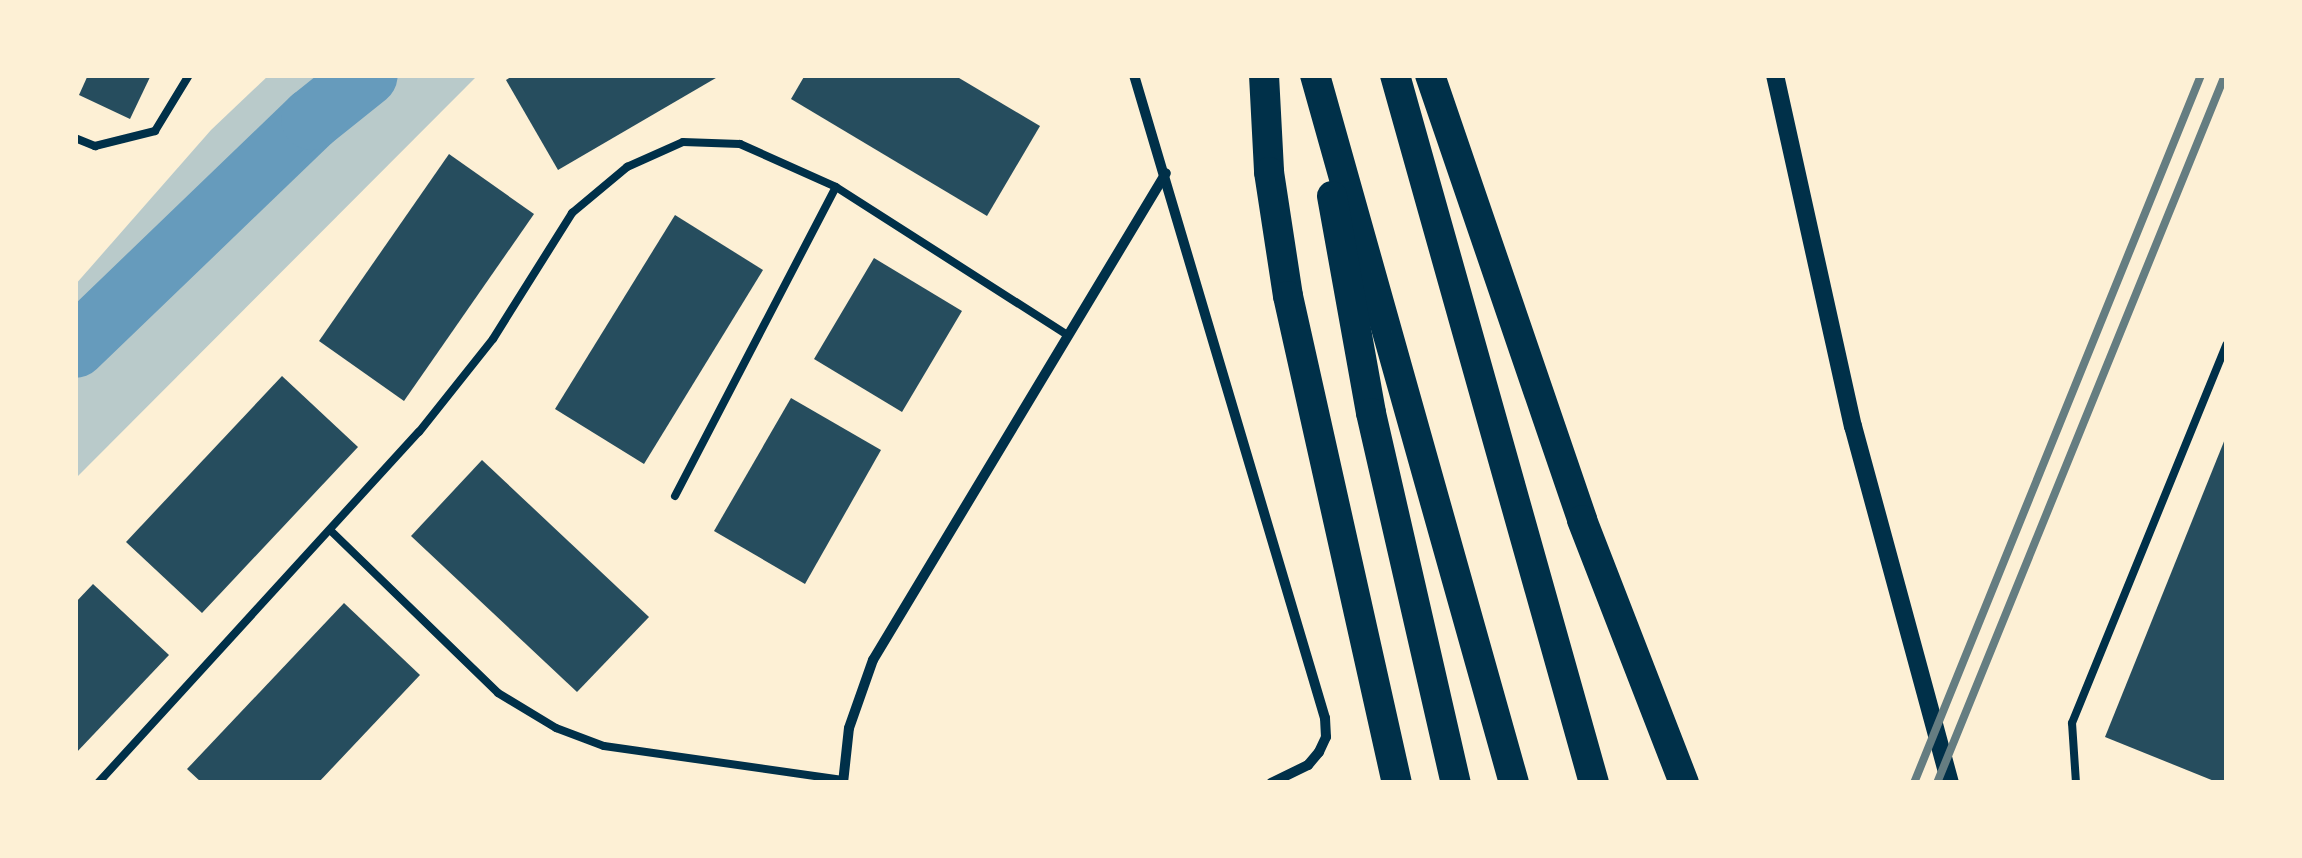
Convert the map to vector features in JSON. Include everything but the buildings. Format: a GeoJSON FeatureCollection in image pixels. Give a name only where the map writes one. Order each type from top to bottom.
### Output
{"type":"FeatureCollection","features":[{"type":"Feature","properties":{"kind":"highway"},"geometry":{"type":"LineString","coordinates":[[1264,75],[1270,172],[1288,296],[1397,783]]}},
{"type":"Feature","properties":{"kind":"highway"},"geometry":{"type":"LineString","coordinates":[[1313,75],[1371,414],[1456,783]]}},
{"type":"Feature","properties":{"kind":"highway"},"geometry":{"type":"LineString","coordinates":[[1313,75],[1514,783]]}},
{"type":"Feature","properties":{"kind":"highway"},"geometry":{"type":"LineString","coordinates":[[1395,75],[1594,783]]}},
{"type":"Feature","properties":{"kind":"highway"},"geometry":{"type":"LineString","coordinates":[[1430,75],[1560,459],[1684,783]]}},
{"type":"Feature","properties":{"kind":"street"},"geometry":{"type":"LineString","coordinates":[[1134,75],[1325,718],[1326,737],[1308,765],[1271,783]]}},
{"type":"Feature","properties":{"kind":"street"},"geometry":{"type":"LineString","coordinates":[[1776,75],[1853,426],[1950,783]]}},
{"type":"Feature","properties":{"kind":"street"},"geometry":{"type":"LineString","coordinates":[[844,782],[849,728],[873,660],[1166,173]]}},
{"type":"Feature","properties":{"kind":"lane"},"geometry":{"type":"LineString","coordinates":[[75,138],[94,146],[155,130],[189,75]]}},
{"type":"Feature","properties":{"kind":"lane"},"geometry":{"type":"LineString","coordinates":[[98,783],[420,432],[493,339],[572,213],[627,167],[683,142],[740,144],[836,187],[1067,335]]}},
{"type":"Feature","properties":{"kind":"lane"},"geometry":{"type":"LineString","coordinates":[[674,496],[836,187]]}},
{"type":"Feature","properties":{"kind":"lane"},"geometry":{"type":"LineString","coordinates":[[2076,783],[2072,723],[2227,344]]}},
{"type":"Feature","properties":{"kind":"lane"},"geometry":{"type":"LineString","coordinates":[[330,530],[498,693],[556,728],[604,746],[844,782]]}},
{"type":"Feature","properties":{"kind":"shaded area"},"geometry":{"type":"Polygon","coordinates":[[[269,75],[478,75],[75,479],[75,285],[211,130],[269,75]]]}},
{"type":"Feature","properties":{"kind":"waterway"},"geometry":{"type":"LineString","coordinates":[[75,347],[312,119],[367,75]]}},
{"type":"Feature","properties":{"kind":"railway"},"geometry":{"type":"LineString","coordinates":[[1914,783],[2201,75]]}},
{"type":"Feature","properties":{"kind":"railway"},"geometry":{"type":"LineString","coordinates":[[1937,783],[2225,75]]}}]}
